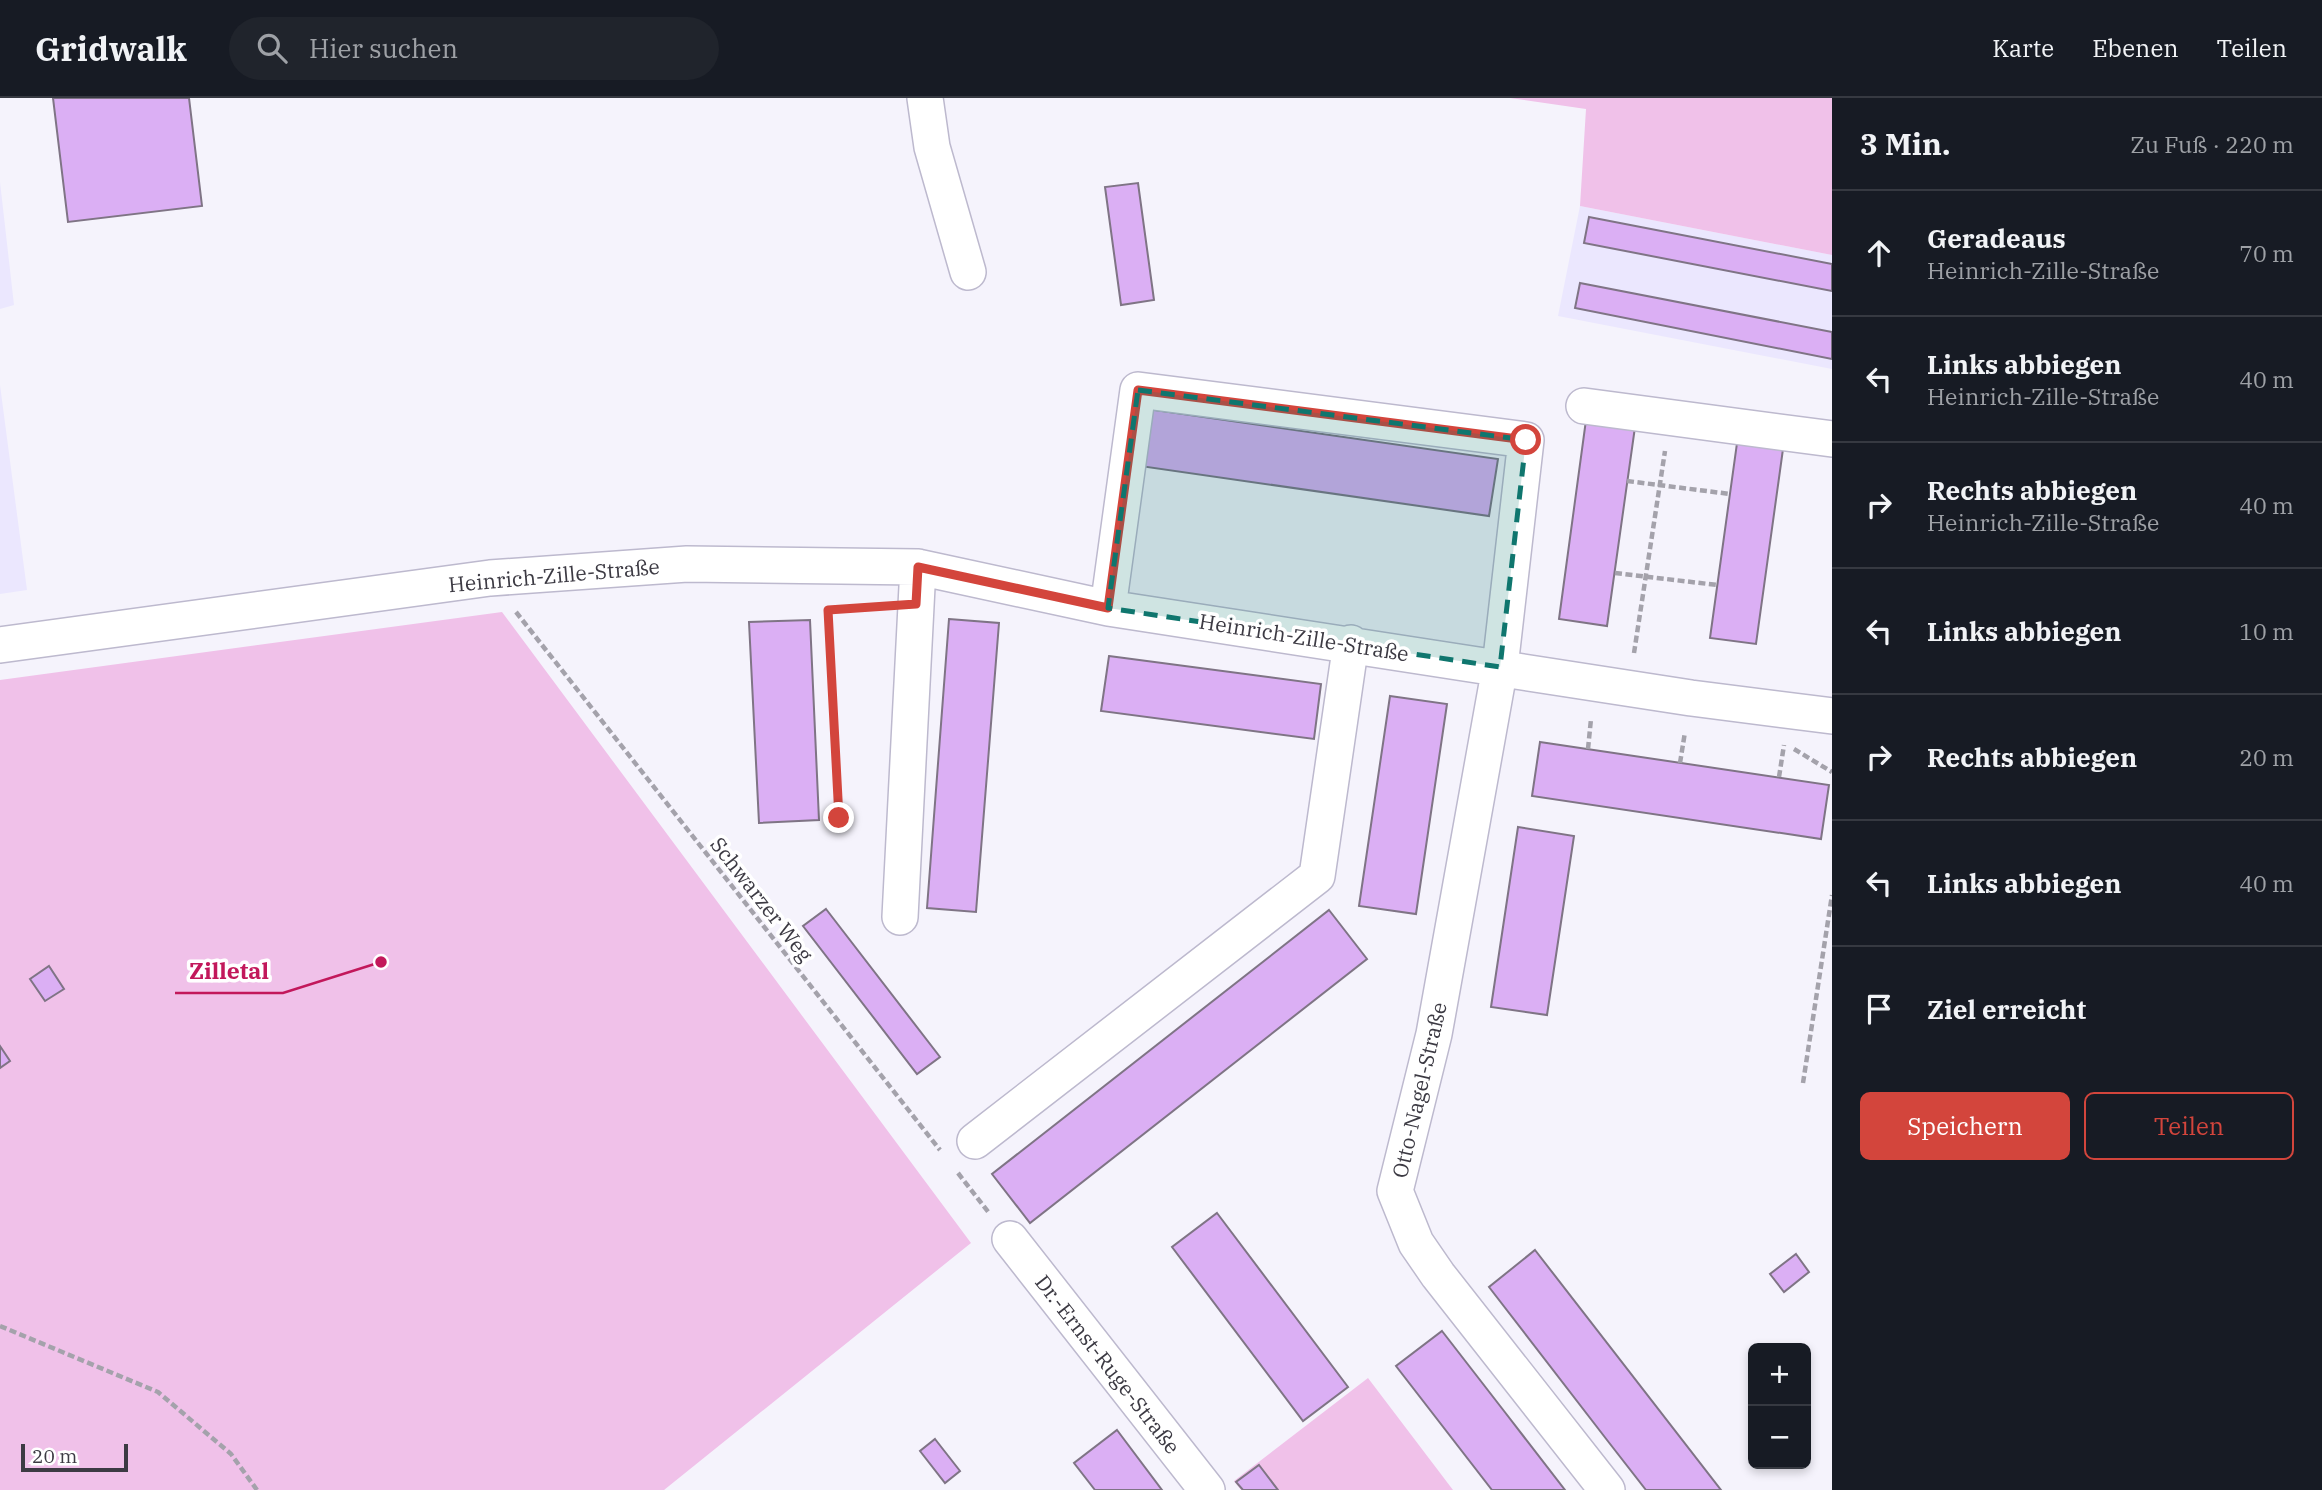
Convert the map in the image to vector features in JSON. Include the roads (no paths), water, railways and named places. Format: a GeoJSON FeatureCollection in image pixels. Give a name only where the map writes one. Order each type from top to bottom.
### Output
{"type":"FeatureCollection","features":[{"type":"Feature","properties":{"kind":"street"},"geometry":{"type":"LineString","coordinates":[[925,98],[932,147],[968,272]]}},
{"type":"Feature","properties":{"kind":"street"},"geometry":{"type":"LineString","coordinates":[[1108,608],[1138,390],[1526,440],[1500,667]]}},
{"type":"Feature","properties":{"kind":"street"},"geometry":{"type":"LineString","coordinates":[[1584,406],[1832,439]]}},
{"type":"Feature","properties":{"kind":"street","name":"Heinrich-Zille-Straße"},"geometry":{"type":"LineString","coordinates":[[0,645],[490,578],[687,564],[918,567],[1108,608],[1351,643],[1628,688],[1832,716]]}},
{"type":"Feature","properties":{"kind":"street"},"geometry":{"type":"LineString","coordinates":[[900,917],[918,567]]}},
{"type":"Feature","properties":{"kind":"street"},"geometry":{"type":"LineString","coordinates":[[962,1152],[1317,876],[1351,643]]}},
{"type":"Feature","properties":{"kind":"street","name":"Otto-Nagel-Straße"},"geometry":{"type":"LineString","coordinates":[[1500,667],[1434,1034],[1395,1191],[1416,1243],[1438,1275],[1607,1490]]}},
{"type":"Feature","properties":{"kind":"street","name":"Dr.-Ernst-Ruge-Straße"},"geometry":{"type":"LineString","coordinates":[[1010,1239],[1207,1490]]}},
{"type":"Feature","properties":{"kind":"place","name":"Zilletal"},"geometry":{"type":"Point","coordinates":[381,962]}}]}
